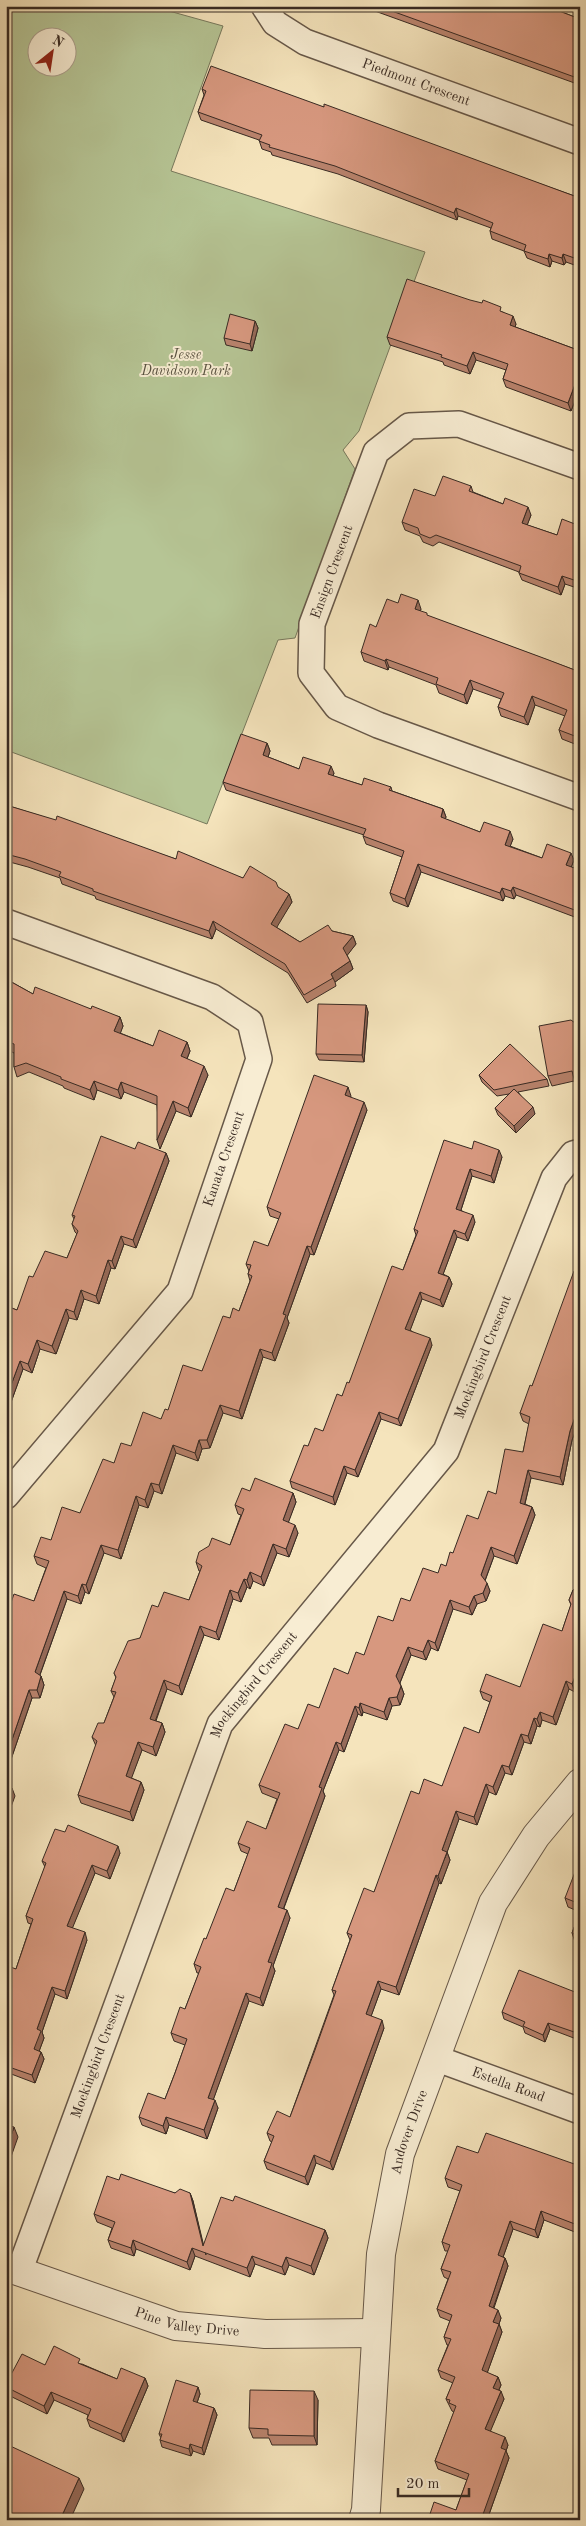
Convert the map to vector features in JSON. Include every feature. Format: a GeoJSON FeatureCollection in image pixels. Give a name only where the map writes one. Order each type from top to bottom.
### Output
{"type":"FeatureCollection","features":[{"type":"Feature","properties":{"kind":"street","name":"Piedmont Crescent"},"geometry":{"type":"LineString","coordinates":[[264,6],[275,23],[304,42],[580,142]]}},
{"type":"Feature","properties":{"kind":"street","name":"Ensign Crescent"},"geometry":{"type":"LineString","coordinates":[[580,467],[459,424],[409,426],[376,452],[312,624],[310,673],[337,707],[378,725],[580,798]]}},
{"type":"Feature","properties":{"kind":"street","name":"Kanata Crescent"},"geometry":{"type":"LineString","coordinates":[[6,922],[212,997],[250,1022],[259,1058],[180,1291],[6,1496]]}},
{"type":"Feature","properties":{"kind":"street","name":"Mockingbird Crescent"},"geometry":{"type":"LineString","coordinates":[[12,2269],[220,1724],[446,1451],[554,1178],[573,1154],[580,1152]]}},
{"type":"Feature","properties":{"kind":"street","name":"Andover Drive"},"geometry":{"type":"LineString","coordinates":[[363,2520],[366,2510],[381,2254],[400,2154],[493,1903],[536,1836],[580,1783]]}},
{"type":"Feature","properties":{"kind":"street","name":"Estella Road"},"geometry":{"type":"LineString","coordinates":[[435,2058],[580,2111]]}},
{"type":"Feature","properties":{"kind":"street","name":"Pine Valley Drive"},"geometry":{"type":"LineString","coordinates":[[12,2269],[176,2326],[265,2334],[376,2333]]}},
{"type":"Feature","properties":{"kind":"green space","name":"Jesse Davidson Park"},"geometry":{"type":"Polygon","coordinates":[[[6,6],[151,6],[223,26],[171,171],[425,252],[359,431],[343,450],[355,469],[295,638],[278,640],[207,824],[6,750],[6,6]]]}},
{"type":"Feature","properties":{"kind":"building"},"geometry":{"type":"Polygon","coordinates":[[[378,6],[546,6],[580,19],[580,79],[378,6]]]}},
{"type":"Feature","properties":{"kind":"building"},"geometry":{"type":"Polygon","coordinates":[[[211,66],[324,107],[324,104],[580,198],[580,260],[563,254],[562,258],[549,254],[548,259],[524,251],[526,245],[490,231],[493,223],[456,208],[454,213],[335,166],[269,147],[270,145],[259,141],[262,135],[198,112],[206,91],[202,89],[211,66]]]}},
{"type":"Feature","properties":{"kind":"building"},"geometry":{"type":"Polygon","coordinates":[[[407,279],[470,300],[482,303],[483,300],[501,307],[500,311],[513,316],[510,325],[575,349],[576,344],[580,346],[580,380],[577,379],[568,403],[503,379],[508,364],[473,352],[467,366],[441,357],[442,355],[387,337],[407,279]]]}},
{"type":"Feature","properties":{"kind":"building"},"geometry":{"type":"Polygon","coordinates":[[[230,314],[255,321],[250,344],[224,338],[230,314]]]}},
{"type":"Feature","properties":{"kind":"building"},"geometry":{"type":"Polygon","coordinates":[[[443,476],[471,486],[469,491],[503,504],[505,498],[528,507],[522,523],[557,535],[562,519],[580,526],[580,582],[562,576],[558,587],[519,573],[521,566],[436,535],[430,538],[420,534],[418,528],[402,522],[414,489],[435,496],[443,476]]]}},
{"type":"Feature","properties":{"kind":"building"},"geometry":{"type":"Polygon","coordinates":[[[401,594],[418,600],[415,609],[427,613],[427,615],[580,672],[580,738],[559,730],[567,710],[532,696],[524,717],[498,707],[504,693],[470,680],[464,695],[436,684],[438,678],[361,652],[370,624],[376,627],[387,599],[398,603],[401,594]]]}},
{"type":"Feature","properties":{"kind":"building"},"geometry":{"type":"Polygon","coordinates":[[[241,734],[267,743],[263,755],[299,769],[303,757],[331,766],[328,774],[362,785],[364,778],[391,787],[389,790],[443,809],[441,817],[480,832],[484,822],[510,831],[505,845],[542,858],[547,844],[571,853],[566,865],[580,870],[580,912],[513,887],[511,891],[502,888],[500,893],[418,864],[405,899],[390,893],[404,851],[363,836],[366,829],[223,782],[241,734]]]}},
{"type":"Feature","properties":{"kind":"building"},"geometry":{"type":"Polygon","coordinates":[[[6,805],[56,820],[57,816],[176,859],[178,851],[243,878],[250,866],[276,882],[278,887],[289,894],[271,924],[300,942],[328,925],[332,931],[353,936],[343,948],[350,961],[331,974],[333,978],[304,995],[285,964],[213,921],[209,931],[93,891],[93,889],[59,876],[61,872],[6,854],[6,805]]]}},
{"type":"Feature","properties":{"kind":"building"},"geometry":{"type":"Polygon","coordinates":[[[6,979],[33,994],[35,987],[91,1009],[92,1006],[120,1017],[114,1031],[153,1046],[159,1030],[187,1042],[181,1056],[204,1066],[188,1108],[173,1101],[157,1140],[157,1096],[121,1082],[118,1090],[94,1081],[90,1090],[26,1063],[14,1067],[14,1044],[6,1041],[6,979]]]}},
{"type":"Feature","properties":{"kind":"building"},"geometry":{"type":"Polygon","coordinates":[[[318,1004],[366,1005],[362,1055],[316,1054],[318,1004]]]}},
{"type":"Feature","properties":{"kind":"building"},"geometry":{"type":"Polygon","coordinates":[[[571,1020],[575,1023],[580,1022],[580,1086],[576,1087],[572,1071],[548,1076],[539,1026],[571,1020]]]}},
{"type":"Feature","properties":{"kind":"building"},"geometry":{"type":"Polygon","coordinates":[[[510,1044],[547,1079],[494,1090],[479,1075],[510,1044]]]}},
{"type":"Feature","properties":{"kind":"building"},"geometry":{"type":"Polygon","coordinates":[[[314,1075],[348,1087],[345,1095],[364,1102],[311,1247],[307,1246],[283,1314],[286,1315],[272,1353],[260,1349],[239,1411],[220,1405],[207,1440],[199,1440],[195,1453],[173,1445],[159,1485],[151,1483],[145,1500],[136,1496],[118,1550],[101,1545],[86,1585],[82,1584],[78,1596],[64,1591],[35,1672],[41,1676],[37,1690],[29,1690],[6,1757],[6,1611],[8,1611],[14,1594],[34,1601],[49,1561],[34,1556],[41,1537],[51,1540],[62,1507],[80,1513],[103,1459],[114,1463],[121,1443],[131,1446],[143,1412],[161,1419],[165,1409],[168,1410],[183,1365],[202,1371],[223,1316],[230,1318],[233,1308],[239,1311],[252,1276],[248,1274],[251,1265],[246,1264],[254,1241],[268,1246],[281,1213],[267,1207],[314,1075]]]}},
{"type":"Feature","properties":{"kind":"building"},"geometry":{"type":"Polygon","coordinates":[[[514,1089],[533,1107],[514,1126],[495,1108],[514,1089]]]}},
{"type":"Feature","properties":{"kind":"building"},"geometry":{"type":"Polygon","coordinates":[[[101,1136],[135,1149],[138,1142],[166,1153],[133,1240],[121,1236],[112,1261],[108,1260],[96,1296],[81,1290],[74,1312],[66,1309],[52,1346],[37,1340],[28,1364],[20,1361],[6,1396],[6,1306],[17,1310],[29,1276],[33,1277],[45,1251],[67,1258],[78,1231],[72,1224],[75,1216],[72,1215],[101,1136]]]}},
{"type":"Feature","properties":{"kind":"building"},"geometry":{"type":"Polygon","coordinates":[[[444,1140],[472,1149],[474,1141],[499,1150],[491,1176],[470,1169],[456,1209],[473,1215],[465,1234],[454,1230],[438,1273],[449,1277],[440,1300],[420,1292],[405,1329],[430,1338],[398,1419],[379,1412],[355,1470],[344,1466],[333,1497],[290,1481],[304,1445],[308,1446],[315,1428],[323,1431],[337,1394],[342,1396],[347,1382],[349,1383],[392,1266],[403,1270],[418,1231],[414,1229],[444,1140]]]}},
{"type":"Feature","properties":{"kind":"building"},"geometry":{"type":"Polygon","coordinates":[[[574,1271],[580,1273],[580,1403],[570,1431],[560,1477],[528,1470],[520,1503],[532,1507],[514,1556],[491,1547],[481,1575],[487,1583],[483,1593],[474,1596],[469,1607],[450,1600],[435,1643],[428,1640],[423,1652],[408,1647],[396,1676],[401,1686],[397,1697],[389,1698],[384,1712],[360,1703],[359,1708],[355,1706],[341,1744],[336,1742],[319,1787],[322,1788],[278,1907],[287,1910],[268,1962],[272,1963],[260,1998],[246,1993],[208,2098],[215,2100],[204,2130],[166,2117],[163,2126],[139,2117],[148,2093],[165,2099],[175,2073],[187,2039],[171,2033],[180,2007],[185,2009],[201,1967],[194,1964],[204,1938],[206,1939],[226,1888],[234,1891],[250,1848],[238,1843],[247,1821],[266,1829],[280,1793],[259,1785],[285,1724],[298,1729],[308,1704],[319,1708],[334,1668],[348,1674],[356,1652],[364,1655],[378,1616],[393,1621],[401,1598],[410,1601],[423,1568],[438,1573],[441,1564],[446,1566],[450,1552],[453,1553],[467,1515],[478,1519],[488,1491],[496,1494],[505,1449],[523,1452],[530,1417],[520,1413],[530,1385],[532,1386],[574,1271]]]}},
{"type":"Feature","properties":{"kind":"building"},"geometry":{"type":"Polygon","coordinates":[[[255,1478],[293,1493],[283,1520],[295,1525],[286,1549],[273,1544],[261,1577],[250,1572],[247,1580],[244,1579],[238,1593],[230,1590],[216,1632],[200,1626],[179,1686],[164,1680],[150,1719],[162,1723],[153,1747],[138,1742],[126,1776],[141,1782],[130,1812],[78,1795],[97,1741],[92,1737],[98,1723],[104,1723],[116,1692],[111,1691],[116,1677],[114,1673],[128,1641],[140,1638],[152,1605],[158,1607],[164,1592],[189,1600],[202,1566],[196,1562],[199,1552],[209,1546],[212,1538],[230,1545],[244,1509],[235,1505],[242,1488],[250,1491],[255,1478]]]}},
{"type":"Feature","properties":{"kind":"building"},"geometry":{"type":"Polygon","coordinates":[[[580,1581],[580,1664],[572,1684],[566,1681],[553,1717],[540,1712],[537,1719],[534,1718],[528,1736],[521,1734],[509,1767],[502,1765],[493,1787],[486,1784],[474,1817],[456,1811],[442,1850],[447,1852],[438,1876],[436,1875],[396,1987],[378,1981],[366,2014],[382,2020],[330,2162],[314,2155],[305,2177],[264,2161],[274,2136],[267,2133],[277,2111],[290,2117],[336,1991],[332,1990],[352,1935],[347,1933],[364,1888],[374,1892],[411,1791],[419,1794],[424,1779],[442,1786],[464,1727],[479,1733],[492,1696],[480,1691],[486,1674],[520,1687],[543,1624],[562,1631],[571,1604],[569,1600],[573,1590],[578,1587],[580,1581]]]}},
{"type":"Feature","properties":{"kind":"building"},"geometry":{"type":"Polygon","coordinates":[[[6,1786],[12,1788],[6,1804],[6,1786]]]}},
{"type":"Feature","properties":{"kind":"building"},"geometry":{"type":"Polygon","coordinates":[[[68,1825],[118,1846],[107,1871],[92,1865],[67,1926],[85,1932],[65,1991],[52,1987],[37,2029],[41,2031],[34,2049],[41,2052],[32,2075],[6,2066],[6,1995],[9,1987],[6,1986],[6,1970],[8,1966],[16,1969],[33,1919],[26,1916],[46,1863],[42,1861],[55,1829],[65,1832],[68,1825]]]}},
{"type":"Feature","properties":{"kind":"building"},"geometry":{"type":"Polygon","coordinates":[[[575,1872],[580,1874],[580,1904],[565,1898],[575,1872]]]}},
{"type":"Feature","properties":{"kind":"building"},"geometry":{"type":"Polygon","coordinates":[[[580,1912],[580,1937],[572,1933],[580,1912]]]}},
{"type":"Feature","properties":{"kind":"building"},"geometry":{"type":"Polygon","coordinates":[[[519,1970],[580,1994],[580,2034],[548,2023],[543,2035],[523,2026],[525,2022],[502,2012],[519,1970]]]}},
{"type":"Feature","properties":{"kind":"building"},"geometry":{"type":"Polygon","coordinates":[[[6,2125],[14,2127],[6,2151],[6,2125]]]}},
{"type":"Feature","properties":{"kind":"building"},"geometry":{"type":"Polygon","coordinates":[[[486,2133],[580,2166],[580,2226],[541,2211],[535,2230],[510,2221],[498,2255],[505,2258],[489,2306],[498,2310],[493,2322],[499,2324],[482,2370],[498,2377],[493,2388],[501,2391],[485,2429],[505,2437],[501,2448],[506,2450],[481,2520],[428,2520],[434,2502],[456,2510],[469,2474],[435,2461],[456,2406],[449,2403],[450,2400],[446,2399],[455,2377],[438,2370],[451,2339],[444,2337],[452,2315],[437,2309],[451,2272],[441,2269],[450,2245],[442,2242],[462,2185],[445,2178],[457,2146],[478,2153],[486,2133]]]}},
{"type":"Feature","properties":{"kind":"building"},"geometry":{"type":"Polygon","coordinates":[[[121,2174],[175,2193],[180,2189],[190,2193],[203,2246],[221,2197],[233,2201],[235,2196],[325,2230],[311,2266],[286,2257],[282,2267],[252,2256],[247,2268],[192,2248],[187,2262],[133,2240],[131,2248],[108,2240],[115,2222],[94,2214],[107,2176],[119,2180],[121,2174]]]}},
{"type":"Feature","properties":{"kind":"building"},"geometry":{"type":"Polygon","coordinates":[[[54,2346],[80,2359],[78,2363],[117,2379],[121,2368],[145,2378],[121,2434],[87,2419],[91,2409],[51,2392],[44,2406],[6,2387],[22,2354],[45,2365],[54,2346]]]}},
{"type":"Feature","properties":{"kind":"building"},"geometry":{"type":"Polygon","coordinates":[[[176,2380],[198,2387],[193,2401],[214,2408],[202,2448],[190,2444],[189,2449],[160,2440],[162,2434],[159,2434],[176,2380]]]}},
{"type":"Feature","properties":{"kind":"building"},"geometry":{"type":"Polygon","coordinates":[[[250,2390],[314,2391],[314,2436],[268,2435],[268,2429],[249,2428],[250,2390]]]}},
{"type":"Feature","properties":{"kind":"building"},"geometry":{"type":"Polygon","coordinates":[[[6,2444],[79,2478],[60,2520],[53,2520],[48,2516],[46,2520],[6,2520],[6,2444]]]}}]}
